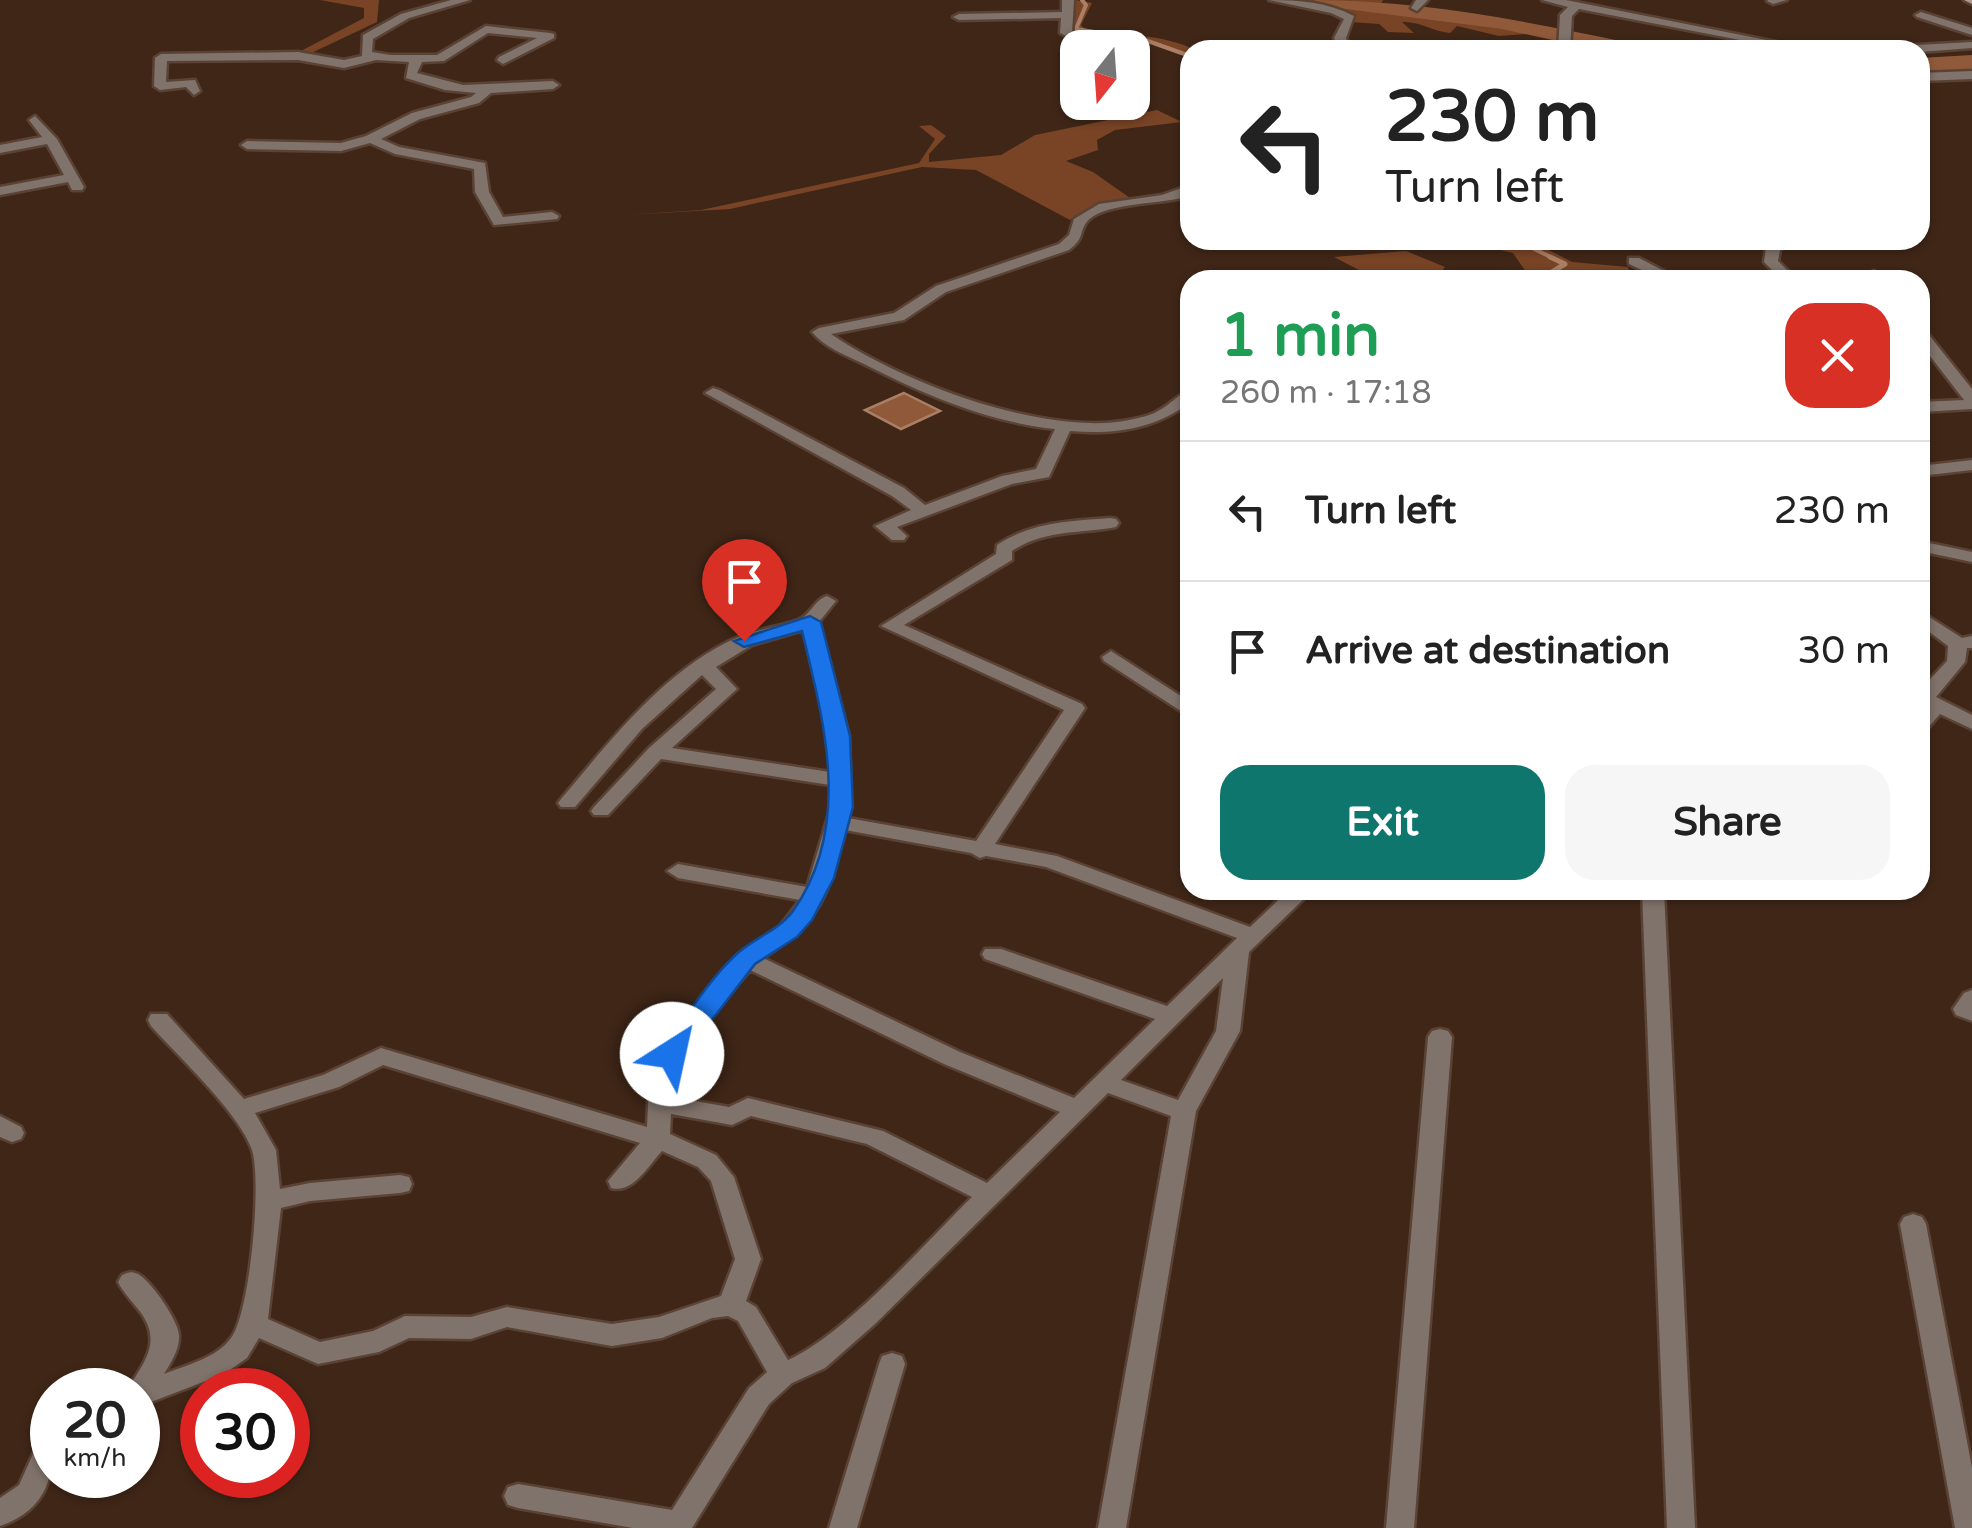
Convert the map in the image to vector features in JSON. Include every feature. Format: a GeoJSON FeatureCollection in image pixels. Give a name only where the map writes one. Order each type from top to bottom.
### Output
{"type":"FeatureCollection","features":[{"type":"Feature","properties":{"kind":"street"},"geometry":{"type":"LineString","coordinates":[[372,57],[366,54],[367,37],[405,16],[464,0]]}},
{"type":"Feature","properties":{"kind":"street"},"geometry":{"type":"LineString","coordinates":[[1066,30],[1068,0]]}},
{"type":"Feature","properties":{"kind":"street"},"geometry":{"type":"LineString","coordinates":[[1275,0],[1334,10],[1350,18],[1341,40]]}},
{"type":"Feature","properties":{"kind":"street"},"geometry":{"type":"LineString","coordinates":[[1548,0],[1757,40]]}},
{"type":"Feature","properties":{"kind":"street"},"geometry":{"type":"LineString","coordinates":[[1773,1],[1781,0]]}},
{"type":"Feature","properties":{"kind":"street"},"geometry":{"type":"LineString","coordinates":[[1565,40],[1566,14],[1576,6]]}},
{"type":"Feature","properties":{"kind":"street"},"geometry":{"type":"LineString","coordinates":[[960,17],[1064,15]]}},
{"type":"Feature","properties":{"kind":"street"},"geometry":{"type":"LineString","coordinates":[[1921,15],[1972,32]]}},
{"type":"Feature","properties":{"kind":"street"},"geometry":{"type":"LineString","coordinates":[[194,92],[192,83],[160,86],[161,58],[298,56],[344,64],[372,57],[440,58],[486,30],[550,36],[503,60]]}},
{"type":"Feature","properties":{"kind":"street"},"geometry":{"type":"LineString","coordinates":[[1930,48],[1972,45]]}},
{"type":"Feature","properties":{"kind":"street"},"geometry":{"type":"LineString","coordinates":[[413,59],[417,63],[410,75],[432,85],[486,91],[553,85]]}},
{"type":"Feature","properties":{"kind":"street"},"geometry":{"type":"LineString","coordinates":[[1930,77],[1972,75]]}},
{"type":"Feature","properties":{"kind":"street"},"geometry":{"type":"LineString","coordinates":[[247,144],[328,150],[371,139],[416,116],[476,100],[486,91]]}},
{"type":"Feature","properties":{"kind":"street"},"geometry":{"type":"LineString","coordinates":[[0,191],[73,183],[51,139],[35,120]]}},
{"type":"Feature","properties":{"kind":"street"},"geometry":{"type":"LineString","coordinates":[[0,148],[51,139]]}},
{"type":"Feature","properties":{"kind":"street"},"geometry":{"type":"LineString","coordinates":[[371,139],[395,150],[480,166],[482,192],[499,222],[552,216]]}},
{"type":"Feature","properties":{"kind":"street"},"geometry":{"type":"LineString","coordinates":[[1180,193],[1168,198],[1100,207],[1079,222],[1076,237],[1064,247],[941,289],[899,317],[819,332],[901,378],[962,404],[1065,424],[1137,422],[1162,416],[1180,402]]}},
{"type":"Feature","properties":{"kind":"street"},"geometry":{"type":"LineString","coordinates":[[1634,261],[1653,270]]}},
{"type":"Feature","properties":{"kind":"street"},"geometry":{"type":"LineString","coordinates":[[1930,345],[1972,401]]}},
{"type":"Feature","properties":{"kind":"street"},"geometry":{"type":"LineString","coordinates":[[712,393],[922,510]]}},
{"type":"Feature","properties":{"kind":"street"},"geometry":{"type":"LineString","coordinates":[[1930,406],[1972,401]]}},
{"type":"Feature","properties":{"kind":"street"},"geometry":{"type":"LineString","coordinates":[[898,536],[884,526],[922,510],[1044,473],[1065,424]]}},
{"type":"Feature","properties":{"kind":"street"},"geometry":{"type":"LineString","coordinates":[[1930,470],[1963,465],[1972,473]]}},
{"type":"Feature","properties":{"kind":"street"},"geometry":{"type":"LineString","coordinates":[[980,851],[1075,708],[890,626],[1006,556],[1003,548],[1014,540],[1044,529],[1110,523]]}},
{"type":"Feature","properties":{"kind":"street"},"geometry":{"type":"LineString","coordinates":[[1930,548],[1972,557]]}},
{"type":"Feature","properties":{"kind":"street"},"geometry":{"type":"LineString","coordinates":[[568,803],[636,726],[704,666],[744,641],[810,622],[827,601]]}},
{"type":"Feature","properties":{"kind":"street"},"geometry":{"type":"LineString","coordinates":[[620,1181],[658,1139],[661,1082],[672,1054],[746,958],[788,931],[813,895],[837,822],[840,780],[839,736],[810,622]]}},
{"type":"Feature","properties":{"kind":"street"},"geometry":{"type":"LineString","coordinates":[[1930,622],[1965,643],[1930,696]]}},
{"type":"Feature","properties":{"kind":"street"},"geometry":{"type":"LineString","coordinates":[[1111,657],[1180,704]]}},
{"type":"Feature","properties":{"kind":"street"},"geometry":{"type":"LineString","coordinates":[[601,811],[656,752],[727,689],[704,666]]}},
{"type":"Feature","properties":{"kind":"street"},"geometry":{"type":"LineString","coordinates":[[1930,702],[1972,723]]}},
{"type":"Feature","properties":{"kind":"street"},"geometry":{"type":"LineString","coordinates":[[656,752],[840,780]]}},
{"type":"Feature","properties":{"kind":"street"},"geometry":{"type":"LineString","coordinates":[[837,822],[1050,861],[1246,943]]}},
{"type":"Feature","properties":{"kind":"street"},"geometry":{"type":"LineString","coordinates":[[678,871],[813,895]]}},
{"type":"Feature","properties":{"kind":"street"},"geometry":{"type":"LineString","coordinates":[[518,1496],[676,1525],[759,1396],[782,1375],[814,1360],[866,1317],[1291,900]]}},
{"type":"Feature","properties":{"kind":"street"},"geometry":{"type":"LineString","coordinates":[[1653,900],[1681,1528]]}},
{"type":"Feature","properties":{"kind":"street"},"geometry":{"type":"LineString","coordinates":[[1112,1528],[1184,1110],[1228,1031],[1246,943]]}},
{"type":"Feature","properties":{"kind":"street"},"geometry":{"type":"LineString","coordinates":[[994,954],[1170,1016]]}},
{"type":"Feature","properties":{"kind":"street"},"geometry":{"type":"LineString","coordinates":[[746,958],[952,1058],[1077,1110]]}},
{"type":"Feature","properties":{"kind":"street"},"geometry":{"type":"LineString","coordinates":[[1972,998],[1964,1010],[1972,1013]]}},
{"type":"Feature","properties":{"kind":"street"},"geometry":{"type":"LineString","coordinates":[[159,1020],[240,1109],[264,1150],[268,1201],[254,1324],[238,1350],[214,1366],[160,1387]]}},
{"type":"Feature","properties":{"kind":"street"},"geometry":{"type":"LineString","coordinates":[[1400,1528],[1440,1037]]}},
{"type":"Feature","properties":{"kind":"street"},"geometry":{"type":"LineString","coordinates":[[240,1109],[331,1081],[381,1056],[658,1139],[707,1162],[722,1177],[748,1258],[731,1304]]}},
{"type":"Feature","properties":{"kind":"street"},"geometry":{"type":"LineString","coordinates":[[1104,1083],[1184,1110]]}},
{"type":"Feature","properties":{"kind":"street"},"geometry":{"type":"LineString","coordinates":[[660,1103],[732,1116],[748,1106],[846,1128],[990,1195]]}},
{"type":"Feature","properties":{"kind":"street"},"geometry":{"type":"LineString","coordinates":[[268,1201],[328,1189],[400,1184]]}},
{"type":"Feature","properties":{"kind":"street"},"geometry":{"type":"LineString","coordinates":[[1914,1224],[1968,1528]]}},
{"type":"Feature","properties":{"kind":"street"},"geometry":{"type":"LineString","coordinates":[[131,1282],[166,1322],[168,1342],[154,1368]]}},
{"type":"Feature","properties":{"kind":"street"},"geometry":{"type":"LineString","coordinates":[[254,1324],[318,1353],[379,1342],[404,1327],[471,1328],[508,1318],[612,1335],[662,1328],[709,1308],[731,1304],[747,1314],[782,1375]]}},
{"type":"Feature","properties":{"kind":"street"},"geometry":{"type":"LineString","coordinates":[[842,1528],[892,1364]]}},
{"type":"Feature","properties":{"kind":"street"},"geometry":{"type":"LineString","coordinates":[[0,1514],[30,1492]]}},
{"type":"Feature","properties":{"kind":"shaded area"},"geometry":{"type":"Polygon","coordinates":[[[320,0],[379,0],[377,22],[307,55],[295,54],[364,18],[364,8],[320,0]]]}},
{"type":"Feature","properties":{"kind":"shaded area"},"geometry":{"type":"Polygon","coordinates":[[[1076,0],[1092,3],[1081,25],[1086,30],[1065,28],[1075,20],[1076,0]]]}},
{"type":"Feature","properties":{"kind":"shaded area"},"geometry":{"type":"Polygon","coordinates":[[[1280,0],[1383,0],[1379,8],[1367,8],[1502,24],[1524,28],[1527,34],[1499,36],[1457,26],[1450,33],[1402,22],[1414,33],[1388,32],[1379,24],[1351,22],[1353,18],[1280,0]]]}},
{"type":"Feature","properties":{"kind":"shaded area"},"geometry":{"type":"Polygon","coordinates":[[[1150,37],[1180,44],[1180,54],[1150,43],[1150,37]]]}},
{"type":"Feature","properties":{"kind":"shaded area"},"geometry":{"type":"Polygon","coordinates":[[[1157,110],[1180,121],[1115,130],[1097,140],[1098,150],[1066,161],[1093,172],[1130,198],[1099,202],[1070,220],[976,170],[922,167],[730,209],[624,215],[701,210],[919,163],[935,139],[919,126],[931,125],[946,136],[929,154],[929,162],[1001,155],[1035,135],[1108,120],[1150,120],[1150,111],[1157,110]]]}},
{"type":"Feature","properties":{"kind":"shaded area"},"geometry":{"type":"Polygon","coordinates":[[[1500,250],[1549,250],[1572,262],[1629,270],[1525,270],[1513,253],[1500,250]]]}},
{"type":"Feature","properties":{"kind":"shaded area"},"geometry":{"type":"Polygon","coordinates":[[[1406,251],[1445,267],[1359,270],[1334,257],[1406,251]]]}},
{"type":"Feature","properties":{"kind":"shaded area"},"geometry":{"type":"Polygon","coordinates":[[[904,393],[940,411],[901,429],[865,410],[904,393]]]}},
{"type":"Feature","properties":{"kind":"waterway"},"geometry":{"type":"LineString","coordinates":[[1082,0],[1086,5],[1076,29],[1145,40],[1180,52]]}},
{"type":"Feature","properties":{"kind":"waterway"},"geometry":{"type":"LineString","coordinates":[[1323,0],[1502,23],[1583,40]]}},
{"type":"Feature","properties":{"kind":"waterway"},"geometry":{"type":"LineString","coordinates":[[1930,64],[1972,62]]}},
{"type":"Feature","properties":{"kind":"waterway"},"geometry":{"type":"LineString","coordinates":[[1536,250],[1555,259]]}},
{"type":"Feature","properties":{"kind":"waterway"},"geometry":{"type":"LineString","coordinates":[[1550,257],[1565,264],[1555,270]]}},
{"type":"Feature","properties":{"kind":"route"},"geometry":{"type":"LineString","coordinates":[[672,1054],[706,1006],[724,992],[746,958],[788,931],[803,915],[822,878],[842,807],[839,736],[810,622],[744,641]]}}]}
